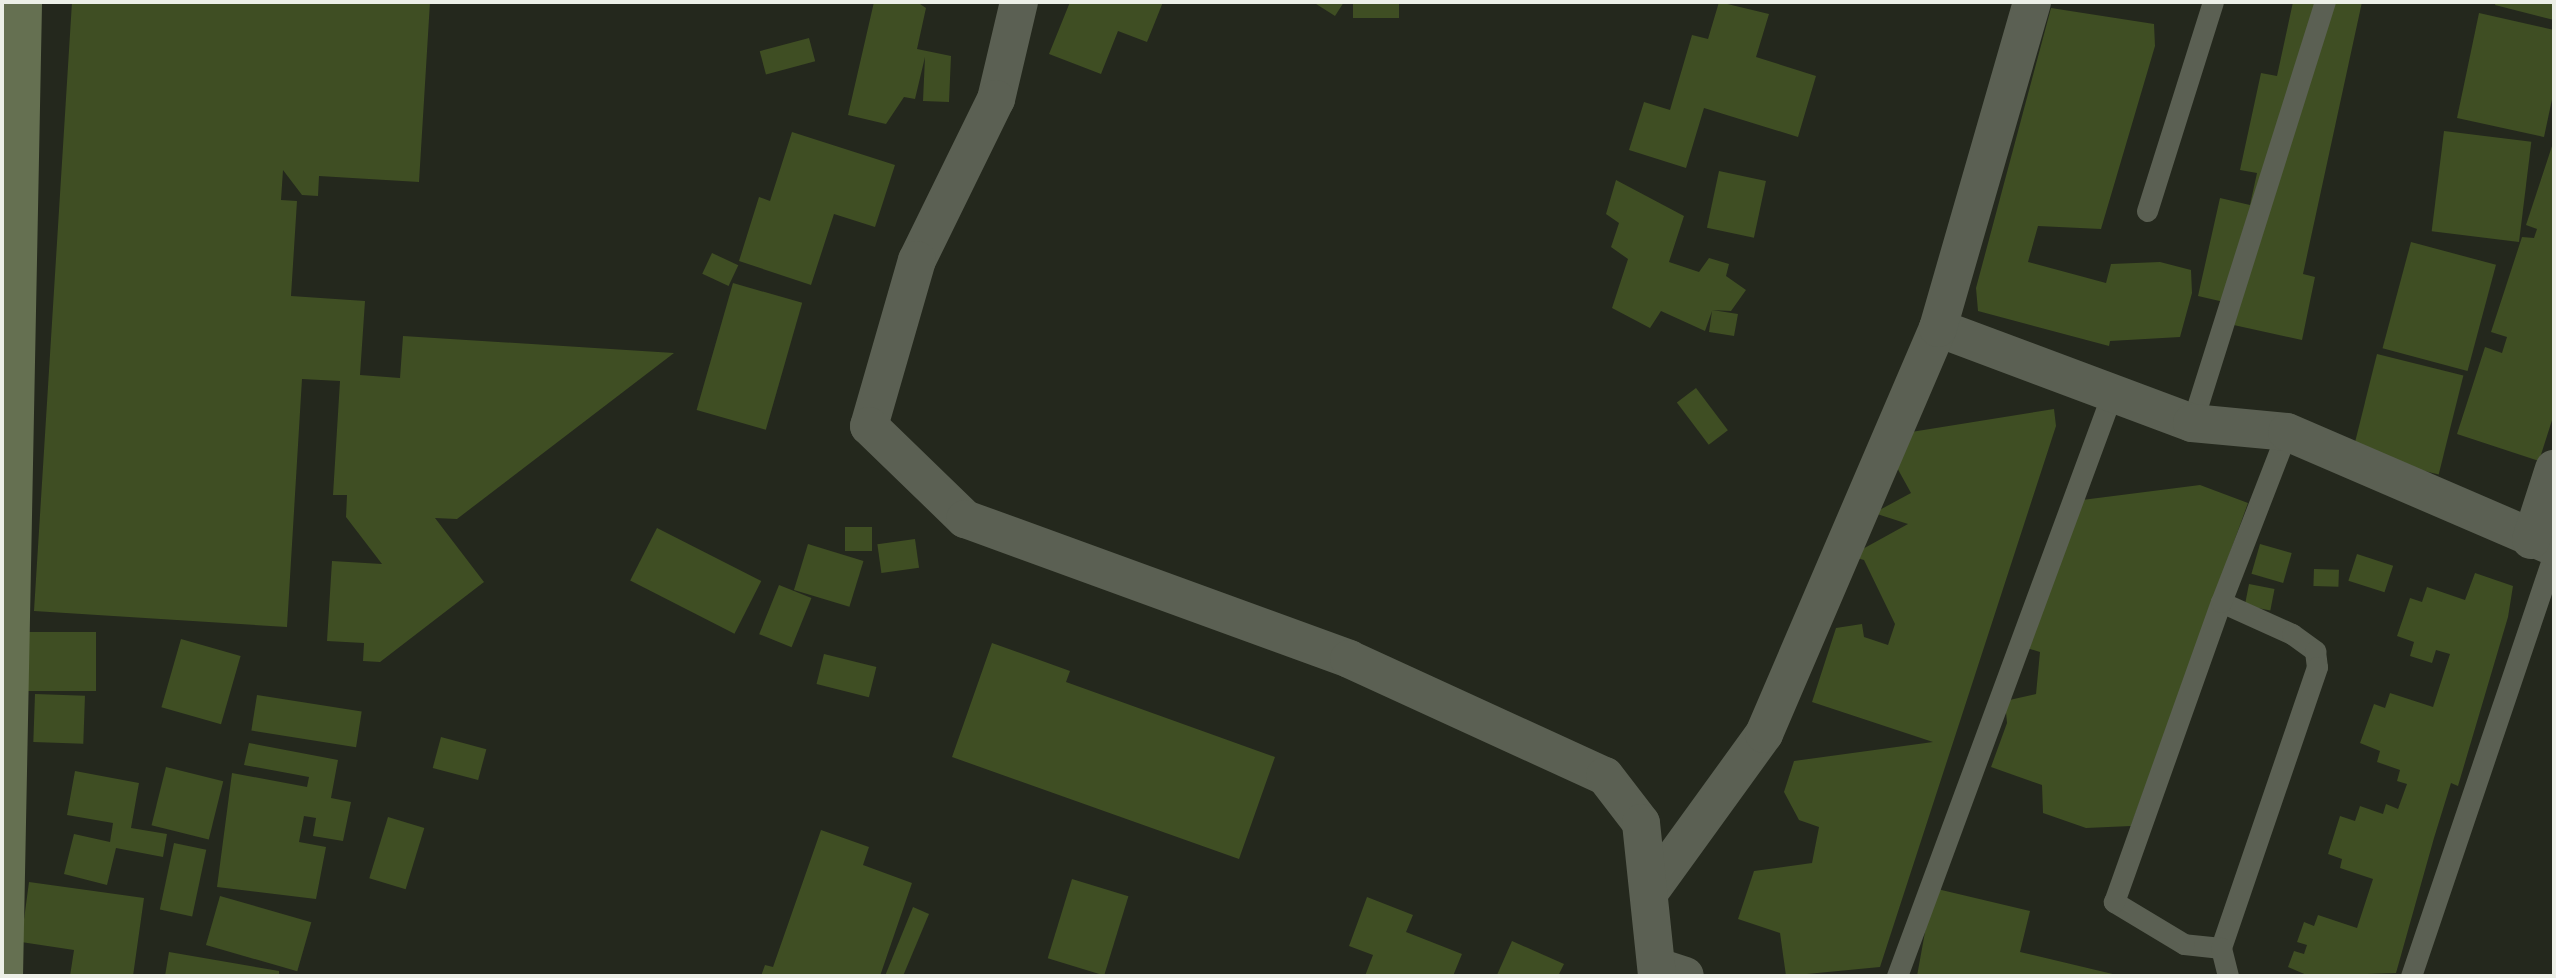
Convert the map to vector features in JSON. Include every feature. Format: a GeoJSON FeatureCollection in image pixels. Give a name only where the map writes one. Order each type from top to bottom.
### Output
{"type":"FeatureCollection","features":[{"type":"Feature","properties":{"kind":"main road"},"geometry":{"type":"LineString","coordinates":[[4,976],[7,408],[23,2]]}},
{"type":"Feature","properties":{"kind":"street"},"geometry":{"type":"LineString","coordinates":[[1019,2],[996,99],[917,260],[869,426],[965,519],[1349,659],[1605,776],[1641,822],[1651,890],[1668,973]]}},
{"type":"Feature","properties":{"kind":"street"},"geometry":{"type":"LineString","coordinates":[[1651,890],[1764,734],[1938,328],[2032,2]]}},
{"type":"Feature","properties":{"kind":"street"},"geometry":{"type":"LineString","coordinates":[[1938,328],[2113,391],[2192,423],[2287,432],[2547,547],[2554,469]]}},
{"type":"Feature","properties":{"kind":"lane"},"geometry":{"type":"LineString","coordinates":[[2147,211],[2213,2]]}},
{"type":"Feature","properties":{"kind":"lane"},"geometry":{"type":"LineString","coordinates":[[2192,423],[2325,2]]}},
{"type":"Feature","properties":{"kind":"lane"},"geometry":{"type":"LineString","coordinates":[[1897,976],[2113,391]]}},
{"type":"Feature","properties":{"kind":"lane"},"geometry":{"type":"LineString","coordinates":[[2221,948],[2184,944],[2114,902],[2221,602],[2287,432]]}},
{"type":"Feature","properties":{"kind":"lane"},"geometry":{"type":"LineString","coordinates":[[2411,976],[2547,547]]}},
{"type":"Feature","properties":{"kind":"lane"},"geometry":{"type":"LineString","coordinates":[[2221,602],[2292,634],[2315,651],[2317,667],[2221,948],[2228,976]]}},
{"type":"Feature","properties":{"kind":"building"},"geometry":{"type":"Polygon","coordinates":[[[72,2],[430,2],[419,182],[319,176],[318,196],[302,195],[283,170],[281,200],[297,201],[291,296],[365,301],[360,375],[400,378],[403,336],[674,353],[457,519],[435,518],[484,582],[380,662],[363,661],[364,643],[327,641],[332,561],[382,564],[346,517],[347,495],[333,495],[340,381],[302,379],[287,627],[34,611],[72,2]]]}},
{"type":"Feature","properties":{"kind":"building"},"geometry":{"type":"Polygon","coordinates":[[[874,2],[917,2],[926,8],[917,49],[951,56],[949,102],[923,101],[925,57],[915,99],[904,97],[886,124],[848,115],[874,2]]]}},
{"type":"Feature","properties":{"kind":"building"},"geometry":{"type":"Polygon","coordinates":[[[1070,2],[1163,2],[1147,42],[1118,31],[1101,74],[1049,54],[1070,2]]]}},
{"type":"Feature","properties":{"kind":"building"},"geometry":{"type":"Polygon","coordinates":[[[1313,2],[1344,2],[1335,16],[1313,2]]]}},
{"type":"Feature","properties":{"kind":"building"},"geometry":{"type":"Polygon","coordinates":[[[1353,2],[1399,2],[1399,18],[1353,18],[1353,2]]]}},
{"type":"Feature","properties":{"kind":"building"},"geometry":{"type":"Polygon","coordinates":[[[1719,2],[1769,14],[1756,57],[1816,76],[1798,137],[1704,108],[1686,168],[1629,150],[1644,102],[1670,110],[1692,35],[1708,39],[1719,2]]]}},
{"type":"Feature","properties":{"kind":"building"},"geometry":{"type":"Polygon","coordinates":[[[2293,2],[2362,2],[2303,274],[2315,277],[2302,340],[2220,322],[2224,302],[2198,296],[2220,198],[2250,205],[2257,173],[2240,170],[2261,73],[2277,76],[2293,2]]]}},
{"type":"Feature","properties":{"kind":"building"},"geometry":{"type":"Polygon","coordinates":[[[2496,2],[2554,2],[2554,20],[2495,5],[2496,2]]]}},
{"type":"Feature","properties":{"kind":"building"},"geometry":{"type":"Polygon","coordinates":[[[2051,8],[2154,24],[2155,46],[2101,229],[2038,226],[2028,262],[2106,283],[2111,264],[2160,262],[2191,270],[2192,293],[2180,337],[2110,341],[2109,346],[1978,311],[1976,288],[2051,8]]]}},
{"type":"Feature","properties":{"kind":"building"},"geometry":{"type":"Polygon","coordinates":[[[2479,13],[2554,30],[2554,90],[2544,137],[2457,118],[2479,13]]]}},
{"type":"Feature","properties":{"kind":"building"},"geometry":{"type":"Polygon","coordinates":[[[809,38],[815,61],[766,74],[760,51],[809,38]]]}},
{"type":"Feature","properties":{"kind":"building"},"geometry":{"type":"Polygon","coordinates":[[[2444,131],[2531,142],[2519,242],[2432,231],[2444,131]]]}},
{"type":"Feature","properties":{"kind":"building"},"geometry":{"type":"Polygon","coordinates":[[[792,132],[895,165],[875,227],[834,214],[811,285],[739,261],[759,197],[770,201],[792,132]]]}},
{"type":"Feature","properties":{"kind":"building"},"geometry":{"type":"Polygon","coordinates":[[[2554,140],[2554,414],[2539,461],[2457,434],[2485,347],[2502,353],[2507,337],[2491,332],[2522,237],[2534,238],[2537,229],[2526,225],[2554,140]]]}},
{"type":"Feature","properties":{"kind":"building"},"geometry":{"type":"Polygon","coordinates":[[[1719,171],[1766,181],[1754,238],[1707,228],[1719,171]]]}},
{"type":"Feature","properties":{"kind":"building"},"geometry":{"type":"Polygon","coordinates":[[[1616,180],[1684,216],[1669,262],[1699,272],[1709,258],[1729,264],[1726,276],[1746,290],[1731,311],[1712,310],[1738,314],[1734,336],[1709,332],[1712,311],[1705,331],[1661,311],[1650,328],[1612,308],[1628,259],[1611,247],[1619,223],[1606,214],[1616,180]]]}},
{"type":"Feature","properties":{"kind":"building"},"geometry":{"type":"Polygon","coordinates":[[[2411,242],[2496,265],[2468,371],[2383,348],[2411,242]]]}},
{"type":"Feature","properties":{"kind":"building"},"geometry":{"type":"Polygon","coordinates":[[[712,253],[738,265],[729,286],[702,274],[712,253]]]}},
{"type":"Feature","properties":{"kind":"building"},"geometry":{"type":"Polygon","coordinates":[[[733,283],[802,303],[766,430],[697,410],[733,283]]]}},
{"type":"Feature","properties":{"kind":"building"},"geometry":{"type":"Polygon","coordinates":[[[2377,354],[2463,376],[2439,475],[2352,453],[2377,354]]]}},
{"type":"Feature","properties":{"kind":"building"},"geometry":{"type":"Polygon","coordinates":[[[1696,388],[1728,430],[1709,445],[1677,402],[1696,388]]]}},
{"type":"Feature","properties":{"kind":"building"},"geometry":{"type":"Polygon","coordinates":[[[2054,409],[2056,426],[1880,967],[1786,976],[1780,933],[1738,919],[1754,871],[1812,863],[1819,827],[1799,820],[1784,792],[1794,761],[1933,742],[1812,702],[1836,628],[1862,624],[1864,637],[1888,645],[1895,624],[1864,560],[1850,556],[1908,524],[1874,513],[1911,493],[1895,464],[1905,433],[2054,409]]]}},
{"type":"Feature","properties":{"kind":"building"},"geometry":{"type":"Polygon","coordinates":[[[2200,485],[2248,503],[2131,826],[2086,828],[2043,813],[2042,785],[1991,767],[2007,723],[2005,701],[2036,694],[2040,652],[2027,648],[2082,500],[2200,485]]]}},
{"type":"Feature","properties":{"kind":"building"},"geometry":{"type":"Polygon","coordinates":[[[845,527],[872,527],[872,551],[845,551],[845,527]]]}},
{"type":"Feature","properties":{"kind":"building"},"geometry":{"type":"Polygon","coordinates":[[[657,528],[761,581],[734,634],[630,581],[657,528]]]}},
{"type":"Feature","properties":{"kind":"building"},"geometry":{"type":"Polygon","coordinates":[[[915,539],[919,568],[881,573],[877,544],[915,539]]]}},
{"type":"Feature","properties":{"kind":"building"},"geometry":{"type":"Polygon","coordinates":[[[808,544],[863,561],[849,607],[794,590],[808,544]]]}},
{"type":"Feature","properties":{"kind":"building"},"geometry":{"type":"Polygon","coordinates":[[[2260,544],[2292,553],[2283,583],[2251,574],[2260,544]]]}},
{"type":"Feature","properties":{"kind":"building"},"geometry":{"type":"Polygon","coordinates":[[[2357,554],[2393,566],[2384,592],[2348,581],[2357,554]]]}},
{"type":"Feature","properties":{"kind":"building"},"geometry":{"type":"Polygon","coordinates":[[[2314,569],[2339,570],[2338,587],[2313,586],[2314,569]]]}},
{"type":"Feature","properties":{"kind":"building"},"geometry":{"type":"Polygon","coordinates":[[[2475,573],[2513,586],[2508,617],[2458,786],[2451,783],[2396,973],[2309,976],[2288,967],[2294,951],[2304,954],[2307,945],[2297,942],[2304,922],[2314,926],[2318,915],[2357,928],[2373,879],[2340,868],[2342,859],[2328,854],[2340,816],[2355,821],[2360,806],[2383,814],[2386,804],[2398,809],[2407,784],[2397,781],[2400,770],[2377,762],[2380,751],[2360,743],[2374,704],[2385,708],[2390,693],[2433,707],[2450,654],[2436,650],[2432,663],[2410,656],[2414,642],[2397,636],[2410,598],[2422,602],[2427,587],[2465,600],[2475,573]]]}},
{"type":"Feature","properties":{"kind":"building"},"geometry":{"type":"Polygon","coordinates":[[[2249,584],[2275,589],[2270,611],[2245,606],[2249,584]]]}},
{"type":"Feature","properties":{"kind":"building"},"geometry":{"type":"Polygon","coordinates":[[[779,585],[811,598],[792,647],[759,634],[779,585]]]}},
{"type":"Feature","properties":{"kind":"building"},"geometry":{"type":"Polygon","coordinates":[[[24,632],[96,632],[96,691],[24,691],[24,632]]]}},
{"type":"Feature","properties":{"kind":"building"},"geometry":{"type":"Polygon","coordinates":[[[181,639],[241,656],[221,724],[161,707],[181,639]]]}},
{"type":"Feature","properties":{"kind":"building"},"geometry":{"type":"Polygon","coordinates":[[[992,643],[1070,671],[1066,682],[1275,757],[1239,859],[952,757],[992,643]]]}},
{"type":"Feature","properties":{"kind":"building"},"geometry":{"type":"Polygon","coordinates":[[[824,654],[876,667],[869,697],[817,684],[824,654]]]}},
{"type":"Feature","properties":{"kind":"building"},"geometry":{"type":"Polygon","coordinates":[[[35,694],[85,696],[83,744],[33,742],[35,694]]]}},
{"type":"Feature","properties":{"kind":"building"},"geometry":{"type":"Polygon","coordinates":[[[257,695],[362,712],[356,747],[251,731],[257,695]]]}},
{"type":"Feature","properties":{"kind":"building"},"geometry":{"type":"Polygon","coordinates":[[[441,737],[486,749],[478,780],[433,768],[441,737]]]}},
{"type":"Feature","properties":{"kind":"building"},"geometry":{"type":"Polygon","coordinates":[[[249,743],[338,760],[331,798],[351,802],[343,841],[313,836],[316,818],[304,816],[299,842],[326,847],[316,899],[217,887],[232,773],[307,787],[309,777],[244,765],[249,743]]]}},
{"type":"Feature","properties":{"kind":"building"},"geometry":{"type":"Polygon","coordinates":[[[166,767],[223,781],[209,839],[151,825],[166,767]]]}},
{"type":"Feature","properties":{"kind":"building"},"geometry":{"type":"Polygon","coordinates":[[[75,771],[139,783],[131,828],[167,834],[163,857],[116,848],[107,885],[64,874],[74,834],[110,842],[113,823],[67,815],[75,771]]]}},
{"type":"Feature","properties":{"kind":"building"},"geometry":{"type":"Polygon","coordinates":[[[388,817],[424,828],[406,889],[369,878],[388,817]]]}},
{"type":"Feature","properties":{"kind":"building"},"geometry":{"type":"Polygon","coordinates":[[[821,830],[869,847],[863,865],[912,883],[880,976],[761,976],[765,965],[773,967],[821,830]]]}},
{"type":"Feature","properties":{"kind":"building"},"geometry":{"type":"Polygon","coordinates":[[[174,843],[206,850],[192,916],[160,910],[174,843]]]}},
{"type":"Feature","properties":{"kind":"building"},"geometry":{"type":"Polygon","coordinates":[[[1072,879],[1128,896],[1104,976],[1048,958],[1072,879]]]}},
{"type":"Feature","properties":{"kind":"building"},"geometry":{"type":"Polygon","coordinates":[[[29,882],[144,898],[133,976],[70,976],[74,950],[21,942],[29,882]]]}},
{"type":"Feature","properties":{"kind":"building"},"geometry":{"type":"Polygon","coordinates":[[[1933,888],[2030,911],[2020,952],[2121,976],[1917,976],[1933,888]]]}},
{"type":"Feature","properties":{"kind":"building"},"geometry":{"type":"Polygon","coordinates":[[[220,896],[311,922],[297,971],[206,945],[220,896]]]}},
{"type":"Feature","properties":{"kind":"building"},"geometry":{"type":"Polygon","coordinates":[[[1367,897],[1413,915],[1406,932],[1462,954],[1453,976],[1365,976],[1373,955],[1349,946],[1367,897]]]}},
{"type":"Feature","properties":{"kind":"building"},"geometry":{"type":"Polygon","coordinates":[[[913,907],[929,914],[903,976],[885,976],[913,907]]]}},
{"type":"Feature","properties":{"kind":"building"},"geometry":{"type":"Polygon","coordinates":[[[1512,941],[1564,964],[1558,976],[1497,975],[1512,941]]]}},
{"type":"Feature","properties":{"kind":"building"},"geometry":{"type":"Polygon","coordinates":[[[169,952],[279,971],[279,976],[165,976],[169,952]]]}}]}
